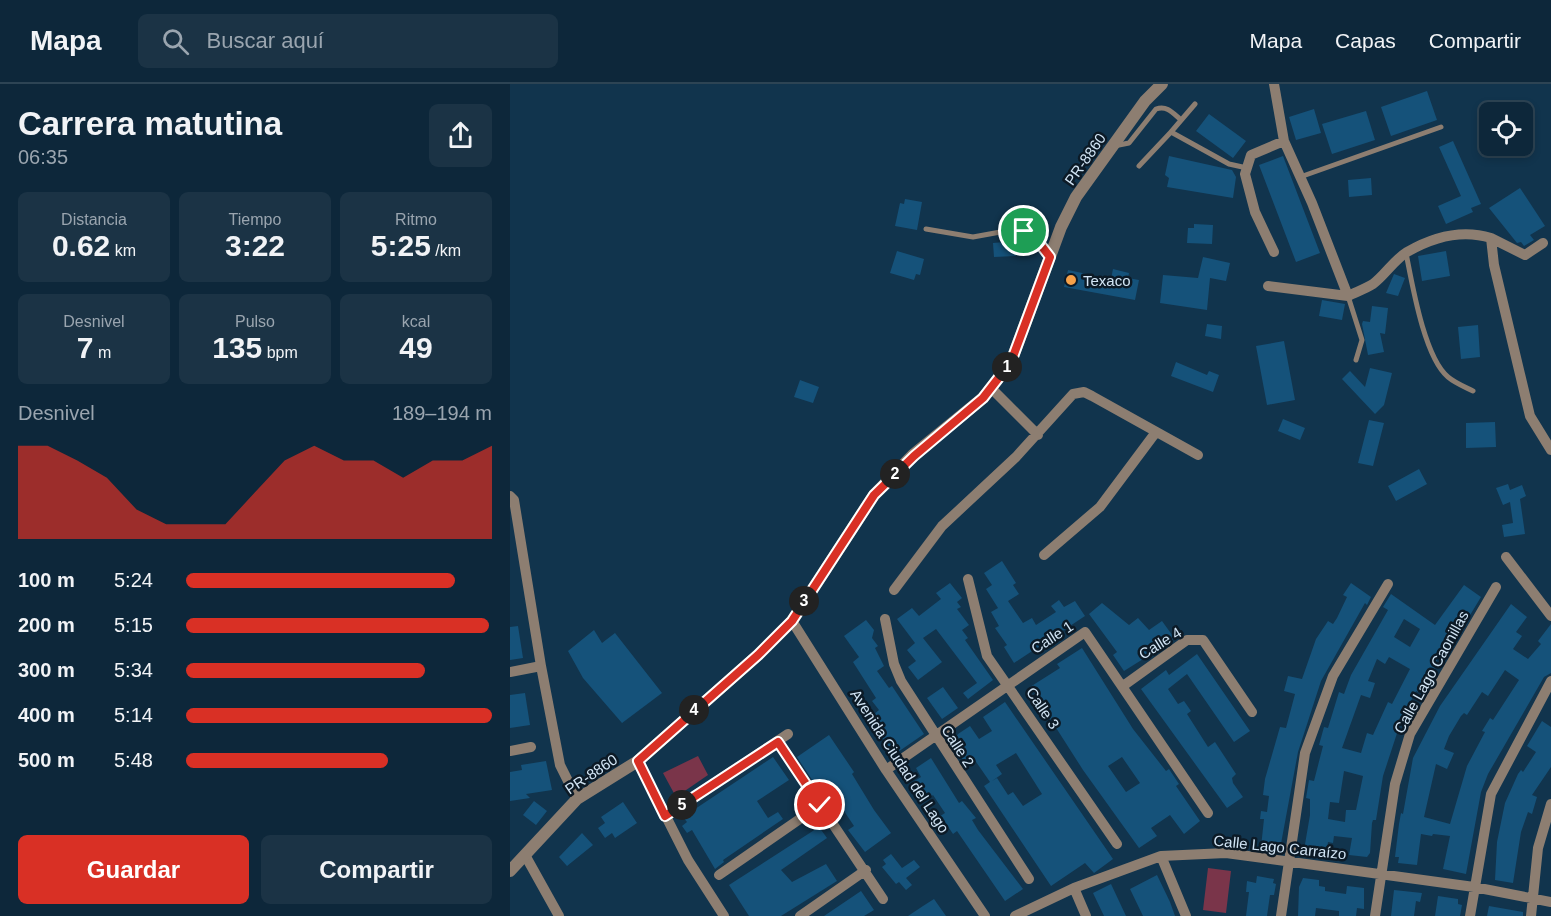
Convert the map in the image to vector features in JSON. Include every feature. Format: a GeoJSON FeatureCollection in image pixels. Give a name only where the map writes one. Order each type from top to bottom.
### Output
{"type":"FeatureCollection","features":[{"type":"Feature","properties":{"kind":"street","name":"PR-8860"},"geometry":{"type":"LineString","coordinates":[[510,871],[577,799],[638,761],[758,655],[792,621],[874,495],[991,388],[1011,362],[1061,227],[1076,197],[1145,101],[1162,84]]}},
{"type":"Feature","properties":{"kind":"street"},"geometry":{"type":"LineString","coordinates":[[1274,84],[1284,141],[1348,296]]}},
{"type":"Feature","properties":{"kind":"street"},"geometry":{"type":"LineString","coordinates":[[1274,252],[1255,212],[1245,174],[1251,155],[1284,141]]}},
{"type":"Feature","properties":{"kind":"street"},"geometry":{"type":"LineString","coordinates":[[1268,286],[1348,296],[1373,283],[1406,253],[1453,234],[1477,234],[1491,238],[1525,255],[1543,243]]}},
{"type":"Feature","properties":{"kind":"street"},"geometry":{"type":"LineString","coordinates":[[1491,238],[1494,265],[1530,416],[1551,450]]}},
{"type":"Feature","properties":{"kind":"street"},"geometry":{"type":"LineString","coordinates":[[991,388],[1038,435]]}},
{"type":"Feature","properties":{"kind":"street"},"geometry":{"type":"LineString","coordinates":[[894,590],[942,526],[1038,435],[1073,394],[1084,392],[1198,455]]}},
{"type":"Feature","properties":{"kind":"street"},"geometry":{"type":"LineString","coordinates":[[1044,555],[1100,507],[1156,432]]}},
{"type":"Feature","properties":{"kind":"street"},"geometry":{"type":"LineString","coordinates":[[510,496],[514,500],[560,765],[577,799]]}},
{"type":"Feature","properties":{"kind":"street"},"geometry":{"type":"LineString","coordinates":[[1506,557],[1551,616]]}},
{"type":"Feature","properties":{"kind":"street","name":"Calle 3"},"geometry":{"type":"LineString","coordinates":[[968,579],[987,656],[1117,844]]}},
{"type":"Feature","properties":{"kind":"street"},"geometry":{"type":"LineString","coordinates":[[1281,916],[1305,753],[1333,676],[1389,584]]}},
{"type":"Feature","properties":{"kind":"street","name":"Calle Lago Caonillas"},"geometry":{"type":"LineString","coordinates":[[1375,916],[1395,784],[1410,734],[1496,587]]}},
{"type":"Feature","properties":{"kind":"street","name":"Calle 2"},"geometry":{"type":"LineString","coordinates":[[885,619],[900,681],[1029,879]]}},
{"type":"Feature","properties":{"kind":"street","name":"Avenida Ciudad del Lago"},"geometry":{"type":"LineString","coordinates":[[792,621],[886,770],[985,916]]}},
{"type":"Feature","properties":{"kind":"street","name":"Calle 1"},"geometry":{"type":"LineString","coordinates":[[886,770],[1085,632],[1208,813]]}},
{"type":"Feature","properties":{"kind":"street","name":"Calle 4"},"geometry":{"type":"LineString","coordinates":[[1123,686],[1187,640],[1203,640],[1252,712]]}},
{"type":"Feature","properties":{"kind":"street"},"geometry":{"type":"LineString","coordinates":[[510,672],[541,666]]}},
{"type":"Feature","properties":{"kind":"street"},"geometry":{"type":"LineString","coordinates":[[1470,916],[1491,794],[1551,681]]}},
{"type":"Feature","properties":{"kind":"street"},"geometry":{"type":"LineString","coordinates":[[665,816],[788,734]]}},
{"type":"Feature","properties":{"kind":"street"},"geometry":{"type":"LineString","coordinates":[[778,742],[866,870],[883,899]]}},
{"type":"Feature","properties":{"kind":"street"},"geometry":{"type":"LineString","coordinates":[[510,751],[531,747]]}},
{"type":"Feature","properties":{"kind":"street"},"geometry":{"type":"LineString","coordinates":[[638,761],[688,860],[724,916]]}},
{"type":"Feature","properties":{"kind":"street"},"geometry":{"type":"LineString","coordinates":[[1531,916],[1538,848],[1551,804]]}},
{"type":"Feature","properties":{"kind":"street"},"geometry":{"type":"LineString","coordinates":[[719,875],[820,805]]}},
{"type":"Feature","properties":{"kind":"street","name":"Calle Lago Carraízo"},"geometry":{"type":"LineString","coordinates":[[1015,916],[1074,888],[1161,856],[1226,853],[1474,887],[1551,902]]}},
{"type":"Feature","properties":{"kind":"street"},"geometry":{"type":"LineString","coordinates":[[525,855],[559,916]]}},
{"type":"Feature","properties":{"kind":"street"},"geometry":{"type":"LineString","coordinates":[[1161,856],[1186,916]]}},
{"type":"Feature","properties":{"kind":"street"},"geometry":{"type":"LineString","coordinates":[[800,916],[866,870]]}},
{"type":"Feature","properties":{"kind":"street"},"geometry":{"type":"LineString","coordinates":[[1074,888],[1086,916]]}},
{"type":"Feature","properties":{"kind":"lane"},"geometry":{"type":"LineString","coordinates":[[1140,166],[1195,104]]}},
{"type":"Feature","properties":{"kind":"lane"},"geometry":{"type":"LineString","coordinates":[[1112,147],[1129,143],[1156,109],[1162,107],[1171,110],[1181,120]]}},
{"type":"Feature","properties":{"kind":"lane"},"geometry":{"type":"LineString","coordinates":[[1300,177],[1441,127]]}},
{"type":"Feature","properties":{"kind":"lane"},"geometry":{"type":"LineString","coordinates":[[1171,132],[1229,164],[1247,168]]}},
{"type":"Feature","properties":{"kind":"lane"},"geometry":{"type":"LineString","coordinates":[[926,229],[973,237],[1006,231],[1024,231],[1033,235],[1050,257]]}},
{"type":"Feature","properties":{"kind":"lane"},"geometry":{"type":"LineString","coordinates":[[1406,253],[1429,346],[1447,376],[1473,391]]}},
{"type":"Feature","properties":{"kind":"lane"},"geometry":{"type":"LineString","coordinates":[[1348,296],[1362,340],[1356,360]]}},
{"type":"Feature","properties":{"kind":"shaded area"},"geometry":{"type":"Polygon","coordinates":[[[698,756],[708,775],[676,797],[663,773],[698,756]]]}},
{"type":"Feature","properties":{"kind":"shaded area"},"geometry":{"type":"Polygon","coordinates":[[[1208,868],[1231,871],[1226,913],[1203,910],[1208,868]]]}},
{"type":"Feature","properties":{"kind":"building"},"geometry":{"type":"Polygon","coordinates":[[[1427,91],[1437,120],[1391,136],[1381,107],[1427,91]]]}},
{"type":"Feature","properties":{"kind":"building"},"geometry":{"type":"Polygon","coordinates":[[[1314,109],[1321,133],[1296,140],[1289,117],[1314,109]]]}},
{"type":"Feature","properties":{"kind":"building"},"geometry":{"type":"Polygon","coordinates":[[[1366,111],[1375,140],[1332,154],[1322,124],[1366,111]]]}},
{"type":"Feature","properties":{"kind":"building"},"geometry":{"type":"Polygon","coordinates":[[[1209,114],[1246,141],[1233,158],[1196,131],[1209,114]]]}},
{"type":"Feature","properties":{"kind":"building"},"geometry":{"type":"Polygon","coordinates":[[[1453,141],[1481,204],[1471,208],[1473,212],[1446,224],[1438,206],[1461,196],[1439,147],[1453,141]]]}},
{"type":"Feature","properties":{"kind":"building"},"geometry":{"type":"Polygon","coordinates":[[[1169,156],[1232,170],[1236,177],[1233,198],[1167,187],[1169,178],[1165,175],[1169,156]]]}},
{"type":"Feature","properties":{"kind":"building"},"geometry":{"type":"Polygon","coordinates":[[[1283,156],[1320,253],[1296,262],[1259,165],[1283,156]]]}},
{"type":"Feature","properties":{"kind":"building"},"geometry":{"type":"Polygon","coordinates":[[[1371,178],[1372,195],[1349,197],[1348,180],[1371,178]]]}},
{"type":"Feature","properties":{"kind":"building"},"geometry":{"type":"Polygon","coordinates":[[[1520,188],[1545,226],[1530,235],[1534,240],[1524,246],[1521,242],[1517,243],[1489,208],[1520,188]]]}},
{"type":"Feature","properties":{"kind":"building"},"geometry":{"type":"Polygon","coordinates":[[[905,199],[922,202],[917,230],[895,226],[900,203],[904,204],[905,199]]]}},
{"type":"Feature","properties":{"kind":"building"},"geometry":{"type":"Polygon","coordinates":[[[1194,224],[1213,225],[1212,244],[1187,243],[1188,228],[1194,228],[1194,224]]]}},
{"type":"Feature","properties":{"kind":"building"},"geometry":{"type":"Polygon","coordinates":[[[1015,241],[1016,256],[994,257],[993,243],[1015,241]]]}},
{"type":"Feature","properties":{"kind":"building"},"geometry":{"type":"Polygon","coordinates":[[[897,251],[924,259],[920,275],[916,274],[914,280],[890,273],[897,251]]]}},
{"type":"Feature","properties":{"kind":"building"},"geometry":{"type":"Polygon","coordinates":[[[1446,251],[1450,276],[1422,281],[1418,256],[1446,251]]]}},
{"type":"Feature","properties":{"kind":"building"},"geometry":{"type":"Polygon","coordinates":[[[1203,257],[1230,263],[1226,281],[1210,278],[1207,310],[1160,303],[1163,275],[1198,278],[1203,257]]]}},
{"type":"Feature","properties":{"kind":"building"},"geometry":{"type":"Polygon","coordinates":[[[1113,269],[1129,273],[1128,278],[1139,280],[1135,300],[1064,287],[1068,270],[1111,279],[1113,269]]]}},
{"type":"Feature","properties":{"kind":"building"},"geometry":{"type":"Polygon","coordinates":[[[1394,274],[1405,278],[1398,296],[1386,293],[1394,274]]]}},
{"type":"Feature","properties":{"kind":"building"},"geometry":{"type":"Polygon","coordinates":[[[1322,300],[1345,304],[1342,320],[1319,316],[1322,300]]]}},
{"type":"Feature","properties":{"kind":"building"},"geometry":{"type":"Polygon","coordinates":[[[1372,306],[1388,308],[1385,334],[1380,333],[1384,352],[1368,355],[1362,324],[1363,321],[1370,322],[1372,306]]]}},
{"type":"Feature","properties":{"kind":"building"},"geometry":{"type":"Polygon","coordinates":[[[1207,324],[1222,326],[1221,339],[1205,336],[1207,324]]]}},
{"type":"Feature","properties":{"kind":"building"},"geometry":{"type":"Polygon","coordinates":[[[1478,325],[1480,357],[1461,359],[1458,327],[1478,325]]]}},
{"type":"Feature","properties":{"kind":"building"},"geometry":{"type":"Polygon","coordinates":[[[1284,341],[1295,400],[1267,405],[1256,346],[1284,341]]]}},
{"type":"Feature","properties":{"kind":"building"},"geometry":{"type":"Polygon","coordinates":[[[1176,362],[1207,375],[1209,371],[1219,375],[1213,392],[1171,376],[1176,362]]]}},
{"type":"Feature","properties":{"kind":"building"},"geometry":{"type":"Polygon","coordinates":[[[1370,368],[1392,373],[1384,405],[1375,414],[1342,379],[1350,371],[1365,387],[1370,368]]]}},
{"type":"Feature","properties":{"kind":"building"},"geometry":{"type":"Polygon","coordinates":[[[800,380],[819,387],[813,403],[794,397],[800,380]]]}},
{"type":"Feature","properties":{"kind":"building"},"geometry":{"type":"Polygon","coordinates":[[[1283,419],[1305,428],[1300,440],[1278,431],[1283,419]]]}},
{"type":"Feature","properties":{"kind":"building"},"geometry":{"type":"Polygon","coordinates":[[[1369,420],[1384,423],[1373,466],[1358,463],[1369,420]]]}},
{"type":"Feature","properties":{"kind":"building"},"geometry":{"type":"Polygon","coordinates":[[[1495,422],[1496,447],[1466,448],[1466,423],[1495,422]]]}},
{"type":"Feature","properties":{"kind":"building"},"geometry":{"type":"Polygon","coordinates":[[[1419,469],[1427,484],[1396,501],[1388,486],[1419,469]]]}},
{"type":"Feature","properties":{"kind":"building"},"geometry":{"type":"Polygon","coordinates":[[[1508,484],[1510,490],[1522,485],[1526,496],[1520,499],[1525,534],[1504,537],[1502,525],[1513,523],[1510,502],[1503,505],[1496,488],[1508,484]]]}},
{"type":"Feature","properties":{"kind":"building"},"geometry":{"type":"Polygon","coordinates":[[[1002,561],[1016,583],[1013,585],[1019,594],[1008,601],[1023,623],[1032,618],[1036,625],[1056,612],[1051,606],[1059,600],[1064,607],[1075,601],[1085,616],[1014,663],[1004,647],[1007,645],[995,628],[999,626],[991,612],[998,608],[986,589],[992,585],[984,573],[1002,561]]]}},
{"type":"Feature","properties":{"kind":"building"},"geometry":{"type":"Polygon","coordinates":[[[950,583],[962,598],[957,602],[961,607],[957,609],[969,625],[962,630],[968,638],[965,640],[993,680],[968,699],[963,693],[977,683],[936,629],[923,638],[942,662],[918,680],[908,667],[916,661],[907,650],[915,643],[897,619],[912,608],[919,616],[941,599],[936,593],[950,583]]]}},
{"type":"Feature","properties":{"kind":"building"},"geometry":{"type":"Polygon","coordinates":[[[1351,583],[1371,597],[1367,605],[1365,603],[1321,681],[1298,752],[1280,849],[1261,847],[1264,819],[1260,819],[1261,811],[1267,812],[1269,796],[1263,795],[1265,779],[1280,727],[1286,728],[1295,694],[1284,691],[1288,676],[1302,679],[1316,639],[1328,621],[1333,624],[1337,618],[1347,597],[1343,595],[1351,583]]]}},
{"type":"Feature","properties":{"kind":"building"},"geometry":{"type":"Polygon","coordinates":[[[1464,585],[1481,597],[1458,635],[1454,633],[1446,648],[1444,646],[1434,666],[1436,667],[1428,680],[1425,678],[1418,692],[1416,691],[1402,718],[1383,776],[1376,820],[1372,823],[1370,853],[1367,857],[1349,855],[1352,838],[1334,836],[1333,843],[1328,842],[1327,850],[1324,852],[1304,850],[1310,815],[1310,799],[1306,798],[1309,780],[1314,781],[1323,746],[1319,745],[1324,727],[1328,728],[1339,692],[1344,694],[1351,675],[1388,610],[1383,607],[1391,594],[1435,625],[1464,585]],[[1404,619],[1394,637],[1410,647],[1420,629],[1404,619]],[[1389,657],[1385,664],[1377,659],[1368,681],[1375,683],[1370,698],[1361,695],[1342,748],[1361,753],[1367,733],[1373,735],[1388,702],[1392,704],[1410,669],[1389,657]],[[1344,771],[1339,803],[1330,802],[1328,819],[1345,822],[1346,810],[1356,810],[1363,776],[1344,771]]]}},
{"type":"Feature","properties":{"kind":"building"},"geometry":{"type":"Polygon","coordinates":[[[1102,603],[1129,625],[1138,618],[1149,630],[1162,621],[1175,639],[1124,671],[1113,655],[1117,652],[1089,614],[1102,603]]]}},
{"type":"Feature","properties":{"kind":"building"},"geometry":{"type":"Polygon","coordinates":[[[1511,604],[1527,617],[1516,632],[1522,636],[1513,649],[1528,659],[1541,644],[1538,641],[1551,624],[1551,673],[1544,677],[1488,774],[1481,792],[1466,874],[1443,869],[1450,836],[1421,834],[1417,865],[1398,863],[1399,857],[1395,857],[1401,813],[1403,814],[1413,758],[1440,706],[1511,604]],[[1505,670],[1488,696],[1482,692],[1467,715],[1464,713],[1461,716],[1444,749],[1454,753],[1447,769],[1436,764],[1424,817],[1450,824],[1467,766],[1485,732],[1482,731],[1490,718],[1493,720],[1519,680],[1505,670]]]}},
{"type":"Feature","properties":{"kind":"building"},"geometry":{"type":"Polygon","coordinates":[[[866,620],[874,630],[872,638],[878,646],[875,648],[884,666],[877,671],[889,688],[892,686],[924,734],[895,754],[867,720],[879,710],[872,701],[876,698],[853,662],[859,657],[844,636],[866,620]]]}},
{"type":"Feature","properties":{"kind":"building"},"geometry":{"type":"Polygon","coordinates":[[[518,626],[523,658],[510,660],[510,627],[518,626]]]}},
{"type":"Feature","properties":{"kind":"building"},"geometry":{"type":"Polygon","coordinates":[[[594,630],[602,643],[615,633],[662,693],[622,723],[583,678],[568,651],[594,630]]]}},
{"type":"Feature","properties":{"kind":"building"},"geometry":{"type":"Polygon","coordinates":[[[1082,648],[1133,729],[1166,771],[1169,769],[1179,784],[1176,786],[1200,821],[1184,834],[1170,815],[1151,828],[1157,836],[1139,848],[1083,770],[1030,687],[1060,668],[1057,664],[1082,648]],[[1122,757],[1108,766],[1126,792],[1140,783],[1122,757]]]}},
{"type":"Feature","properties":{"kind":"building"},"geometry":{"type":"Polygon","coordinates":[[[1197,654],[1250,731],[1234,742],[1187,674],[1168,689],[1178,704],[1184,701],[1191,711],[1187,714],[1208,747],[1215,742],[1236,774],[1232,778],[1233,783],[1243,797],[1227,808],[1141,689],[1166,670],[1169,675],[1197,654]]]}},
{"type":"Feature","properties":{"kind":"building"},"geometry":{"type":"Polygon","coordinates":[[[943,687],[958,708],[942,719],[927,698],[943,687]]]}},
{"type":"Feature","properties":{"kind":"building"},"geometry":{"type":"Polygon","coordinates":[[[525,693],[530,725],[510,728],[510,695],[525,693]]]}},
{"type":"Feature","properties":{"kind":"building"},"geometry":{"type":"Polygon","coordinates":[[[1005,702],[1113,859],[1094,873],[1085,863],[1051,886],[984,786],[990,782],[972,756],[964,761],[959,754],[964,751],[955,739],[958,734],[970,726],[979,739],[992,731],[983,717],[1005,702]],[[1016,753],[996,765],[1002,774],[992,781],[997,778],[1008,795],[1013,792],[1023,806],[1042,794],[1016,753]]]}},
{"type":"Feature","properties":{"kind":"building"},"geometry":{"type":"Polygon","coordinates":[[[1542,721],[1551,727],[1551,767],[1532,795],[1537,797],[1532,814],[1528,812],[1521,832],[1513,883],[1495,880],[1497,842],[1505,803],[1518,774],[1521,770],[1523,772],[1536,752],[1527,746],[1542,721]]]}},
{"type":"Feature","properties":{"kind":"building"},"geometry":{"type":"Polygon","coordinates":[[[829,735],[854,772],[852,774],[874,810],[891,833],[865,852],[848,830],[854,826],[838,802],[830,807],[797,757],[829,735]]]}},
{"type":"Feature","properties":{"kind":"building"},"geometry":{"type":"Polygon","coordinates":[[[773,757],[789,780],[757,801],[768,818],[778,812],[783,819],[723,860],[724,862],[715,869],[692,830],[687,833],[682,826],[687,822],[683,817],[773,757]]]}},
{"type":"Feature","properties":{"kind":"building"},"geometry":{"type":"Polygon","coordinates":[[[931,758],[959,803],[962,801],[976,818],[972,820],[978,830],[1023,889],[1005,901],[957,831],[953,834],[947,825],[940,829],[934,820],[945,813],[933,795],[927,800],[913,782],[921,777],[916,768],[931,758]]]}},
{"type":"Feature","properties":{"kind":"building"},"geometry":{"type":"Polygon","coordinates":[[[546,761],[552,790],[526,794],[530,798],[510,801],[510,772],[522,770],[521,765],[546,761]]]}},
{"type":"Feature","properties":{"kind":"building"},"geometry":{"type":"Polygon","coordinates":[[[534,801],[547,811],[536,825],[523,815],[534,801]]]}},
{"type":"Feature","properties":{"kind":"building"},"geometry":{"type":"Polygon","coordinates":[[[623,802],[637,823],[615,838],[612,833],[605,838],[598,828],[605,823],[601,817],[623,802]]]}},
{"type":"Feature","properties":{"kind":"building"},"geometry":{"type":"Polygon","coordinates":[[[819,827],[827,838],[781,870],[792,882],[826,864],[837,881],[781,916],[749,916],[729,885],[819,827]]]}},
{"type":"Feature","properties":{"kind":"building"},"geometry":{"type":"Polygon","coordinates":[[[582,833],[593,845],[567,866],[559,857],[582,833]]]}},
{"type":"Feature","properties":{"kind":"building"},"geometry":{"type":"Polygon","coordinates":[[[891,854],[902,868],[914,860],[920,867],[906,878],[912,885],[906,890],[899,882],[896,884],[882,867],[886,864],[883,860],[891,854]]]}},
{"type":"Feature","properties":{"kind":"building"},"geometry":{"type":"Polygon","coordinates":[[[1157,875],[1175,916],[1143,916],[1130,889],[1157,875]]]}},
{"type":"Feature","properties":{"kind":"building"},"geometry":{"type":"Polygon","coordinates":[[[1257,876],[1274,879],[1273,883],[1276,884],[1274,895],[1270,895],[1267,916],[1246,916],[1249,892],[1246,892],[1247,881],[1256,883],[1257,876]]]}},
{"type":"Feature","properties":{"kind":"building"},"geometry":{"type":"Polygon","coordinates":[[[1303,878],[1319,880],[1319,886],[1325,887],[1325,891],[1346,894],[1347,886],[1364,888],[1364,909],[1357,908],[1356,916],[1339,916],[1339,911],[1316,908],[1315,916],[1298,916],[1299,887],[1303,878]]]}},
{"type":"Feature","properties":{"kind":"building"},"geometry":{"type":"Polygon","coordinates":[[[1111,884],[1126,916],[1104,916],[1093,893],[1111,884]]]}},
{"type":"Feature","properties":{"kind":"building"},"geometry":{"type":"Polygon","coordinates":[[[1394,890],[1422,893],[1420,902],[1416,901],[1414,916],[1391,916],[1394,890]]]}},
{"type":"Feature","properties":{"kind":"building"},"geometry":{"type":"Polygon","coordinates":[[[861,891],[874,910],[864,916],[824,916],[861,891]]]}},
{"type":"Feature","properties":{"kind":"building"},"geometry":{"type":"Polygon","coordinates":[[[1438,896],[1458,899],[1458,904],[1462,905],[1460,916],[1435,916],[1438,896]]]}},
{"type":"Feature","properties":{"kind":"building"},"geometry":{"type":"Polygon","coordinates":[[[934,899],[946,916],[908,916],[923,906],[934,899]]]}},
{"type":"Feature","properties":{"kind":"building"},"geometry":{"type":"Polygon","coordinates":[[[1489,906],[1523,912],[1523,916],[1487,916],[1489,906]]]}},
{"type":"Feature","properties":{"kind":"place","name":"Texaco"},"geometry":{"type":"Point","coordinates":[1071,280]}},
{"type":"Feature","properties":{"kind":"route"},"geometry":{"type":"LineString","coordinates":[[820,805],[778,742],[665,816],[638,761],[758,655],[792,621],[874,495],[914,456],[983,398],[1011,362],[1050,257],[1039,246],[1033,235],[1024,231]]}}]}
